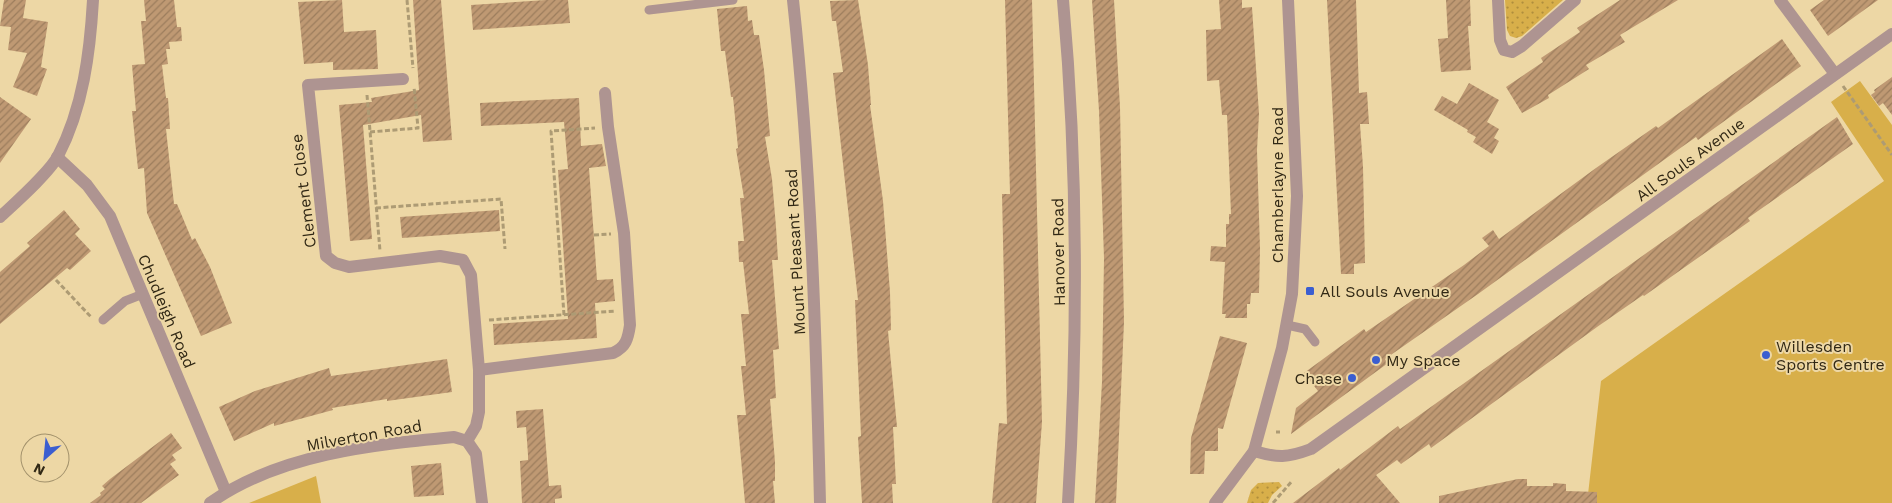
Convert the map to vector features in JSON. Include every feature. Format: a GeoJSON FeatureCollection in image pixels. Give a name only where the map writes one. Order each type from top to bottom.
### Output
{"type":"FeatureCollection","features":[{"type":"Feature","properties":{"kind":"street"},"geometry":{"type":"LineString","coordinates":[[0,217],[20,200],[57,157],[79,103],[90,48],[93,0]]}},
{"type":"Feature","properties":{"kind":"street","name":"Mount Pleasant Road"},"geometry":{"type":"LineString","coordinates":[[793,0],[800,71],[814,286],[820,503]]}},
{"type":"Feature","properties":{"kind":"street","name":"Hanover Road"},"geometry":{"type":"LineString","coordinates":[[1063,0],[1072,143],[1076,275],[1068,503]]}},
{"type":"Feature","properties":{"kind":"street","name":"Chamberlayne Road"},"geometry":{"type":"LineString","coordinates":[[1214,503],[1254,451],[1287,324],[1292,294],[1297,202],[1288,0]]}},
{"type":"Feature","properties":{"kind":"street"},"geometry":{"type":"LineString","coordinates":[[1498,0],[1500,40],[1504,50],[1512,52],[1522,46],[1574,0]]}},
{"type":"Feature","properties":{"kind":"street"},"geometry":{"type":"LineString","coordinates":[[1780,0],[1835,74]]}},
{"type":"Feature","properties":{"kind":"street","name":"All Souls Avenue"},"geometry":{"type":"LineString","coordinates":[[1254,451],[1273,457],[1290,457],[1311,449],[1892,34]]}},
{"type":"Feature","properties":{"kind":"street","name":"Clement Close"},"geometry":{"type":"LineString","coordinates":[[404,85],[308,85],[326,256],[334,263],[349,267],[440,256],[463,260],[471,275],[479,412],[476,426],[467,441]]}},
{"type":"Feature","properties":{"kind":"street"},"geometry":{"type":"LineString","coordinates":[[478,370],[613,353],[622,349],[628,340],[629,311],[624,234],[608,127],[605,93]]}},
{"type":"Feature","properties":{"kind":"street","name":"Chudleigh Road"},"geometry":{"type":"LineString","coordinates":[[57,157],[87,185],[110,216],[226,492]]}},
{"type":"Feature","properties":{"kind":"street","name":"Milverton Road"},"geometry":{"type":"LineString","coordinates":[[210,503],[252,478],[306,460],[369,447],[454,437],[467,441]]}},
{"type":"Feature","properties":{"kind":"street"},"geometry":{"type":"LineString","coordinates":[[467,441],[476,454],[482,503]]}},
{"type":"Feature","properties":{"kind":"lane"},"geometry":{"type":"LineString","coordinates":[[649,10],[733,0]]}},
{"type":"Feature","properties":{"kind":"lane"},"geometry":{"type":"LineString","coordinates":[[103,320],[126,301],[143,294]]}},
{"type":"Feature","properties":{"kind":"lane"},"geometry":{"type":"LineString","coordinates":[[1287,324],[1305,329],[1315,342]]}},
{"type":"Feature","properties":{"kind":"path"},"geometry":{"type":"LineString","coordinates":[[404,85],[415,90]]}},
{"type":"Feature","properties":{"kind":"path"},"geometry":{"type":"LineString","coordinates":[[1844,88],[1892,155]]}},
{"type":"Feature","properties":{"kind":"path"},"geometry":{"type":"LineString","coordinates":[[376,93],[367,93],[381,262]]}},
{"type":"Feature","properties":{"kind":"path"},"geometry":{"type":"LineString","coordinates":[[564,315],[551,130],[608,127]]}},
{"type":"Feature","properties":{"kind":"path"},"geometry":{"type":"LineString","coordinates":[[376,208],[501,198],[505,249]]}},
{"type":"Feature","properties":{"kind":"path"},"geometry":{"type":"LineString","coordinates":[[56,280],[99,325],[103,320]]}},
{"type":"Feature","properties":{"kind":"path"},"geometry":{"type":"LineString","coordinates":[[489,320],[629,311]]}},
{"type":"Feature","properties":{"kind":"path"},"geometry":{"type":"LineString","coordinates":[[1272,503],[1292,481]]}},
{"type":"Feature","properties":{"kind":"shaded area"},"geometry":{"type":"Polygon","coordinates":[[[1505,0],[1563,0],[1522,36],[1516,38],[1510,36],[1507,30],[1505,0]]]}},
{"type":"Feature","properties":{"kind":"shaded area","name":"Willesden Sports Centre"},"geometry":{"type":"Polygon","coordinates":[[[1860,81],[1892,125],[1892,503],[1587,503],[1601,381],[1884,181],[1831,102],[1860,81]]]}},
{"type":"Feature","properties":{"kind":"shaded area"},"geometry":{"type":"Polygon","coordinates":[[[316,476],[321,503],[249,503],[316,476]]]}},
{"type":"Feature","properties":{"kind":"shaded area"},"geometry":{"type":"Polygon","coordinates":[[[1279,482],[1282,486],[1272,495],[1268,503],[1247,503],[1251,490],[1258,483],[1279,482]]]}},
{"type":"Feature","properties":{"kind":"building"},"geometry":{"type":"Polygon","coordinates":[[[4,0],[26,0],[23,18],[48,22],[41,67],[47,69],[37,96],[13,87],[27,53],[8,50],[11,27],[0,26],[4,0]]]}},
{"type":"Feature","properties":{"kind":"building"},"geometry":{"type":"Polygon","coordinates":[[[144,0],[174,0],[177,27],[181,27],[182,41],[169,42],[170,49],[166,49],[168,64],[162,65],[166,98],[168,98],[170,129],[166,129],[174,204],[177,204],[192,240],[195,238],[210,267],[232,323],[201,336],[147,213],[144,168],[138,169],[132,111],[136,111],[132,65],[145,64],[141,21],[146,21],[144,0]]]}},
{"type":"Feature","properties":{"kind":"building"},"geometry":{"type":"Polygon","coordinates":[[[342,0],[344,32],[376,30],[378,69],[333,70],[333,62],[304,64],[298,2],[342,0]]]}},
{"type":"Feature","properties":{"kind":"building"},"geometry":{"type":"Polygon","coordinates":[[[413,0],[441,0],[452,140],[423,142],[421,115],[363,125],[372,239],[350,241],[339,105],[372,102],[371,98],[419,90],[413,0]]]}},
{"type":"Feature","properties":{"kind":"building"},"geometry":{"type":"Polygon","coordinates":[[[568,0],[570,23],[473,30],[471,5],[568,0]]]}},
{"type":"Feature","properties":{"kind":"building"},"geometry":{"type":"Polygon","coordinates":[[[858,0],[868,65],[870,105],[883,201],[890,292],[891,330],[888,331],[897,427],[893,427],[896,484],[892,484],[893,503],[862,503],[858,437],[861,436],[855,300],[858,300],[833,73],[843,72],[836,21],[832,21],[830,1],[858,0]]]}},
{"type":"Feature","properties":{"kind":"building"},"geometry":{"type":"Polygon","coordinates":[[[1005,0],[1032,0],[1042,422],[1036,503],[992,503],[999,423],[1007,424],[1002,194],[1010,194],[1005,0]]]}},
{"type":"Feature","properties":{"kind":"building"},"geometry":{"type":"Polygon","coordinates":[[[1092,0],[1114,0],[1120,107],[1124,322],[1116,503],[1095,503],[1102,382],[1104,258],[1099,111],[1092,0]]]}},
{"type":"Feature","properties":{"kind":"building"},"geometry":{"type":"Polygon","coordinates":[[[1219,0],[1242,0],[1242,8],[1252,7],[1259,114],[1257,150],[1260,249],[1259,293],[1251,293],[1250,304],[1247,304],[1247,318],[1225,318],[1226,314],[1222,314],[1225,262],[1210,261],[1211,246],[1226,247],[1226,224],[1229,224],[1229,214],[1231,214],[1227,115],[1222,115],[1219,80],[1207,81],[1206,30],[1221,29],[1219,0]]]}},
{"type":"Feature","properties":{"kind":"building"},"geometry":{"type":"Polygon","coordinates":[[[1327,0],[1356,0],[1359,93],[1367,92],[1369,124],[1360,124],[1365,263],[1354,264],[1354,274],[1341,274],[1327,0]]]}},
{"type":"Feature","properties":{"kind":"building"},"geometry":{"type":"Polygon","coordinates":[[[1446,0],[1470,0],[1471,26],[1468,26],[1471,70],[1441,72],[1438,39],[1448,38],[1446,0]]]}},
{"type":"Feature","properties":{"kind":"building"},"geometry":{"type":"Polygon","coordinates":[[[1620,0],[1678,0],[1620,35],[1625,42],[1586,65],[1589,69],[1548,95],[1549,98],[1522,113],[1506,87],[1543,62],[1541,58],[1580,32],[1577,28],[1620,0]]]}},
{"type":"Feature","properties":{"kind":"building"},"geometry":{"type":"Polygon","coordinates":[[[1824,0],[1878,0],[1828,36],[1810,10],[1824,0]]]}},
{"type":"Feature","properties":{"kind":"building"},"geometry":{"type":"Polygon","coordinates":[[[747,6],[748,21],[752,20],[754,35],[759,35],[764,70],[770,136],[765,137],[772,179],[778,260],[772,260],[779,349],[773,350],[776,398],[770,399],[775,462],[775,481],[773,481],[775,503],[745,503],[737,415],[746,415],[741,366],[746,366],[741,314],[749,314],[743,262],[739,262],[738,241],[744,241],[740,198],[744,198],[736,149],[738,148],[733,97],[731,97],[725,51],[721,51],[717,9],[747,6]]]}},
{"type":"Feature","properties":{"kind":"building"},"geometry":{"type":"Polygon","coordinates":[[[1782,39],[1801,66],[1698,140],[1696,137],[1385,359],[1388,363],[1291,434],[1296,408],[1318,391],[1304,373],[1364,329],[1366,332],[1464,265],[1489,246],[1482,238],[1493,230],[1499,239],[1596,168],[1656,126],[1658,128],[1782,39]]]}},
{"type":"Feature","properties":{"kind":"building"},"geometry":{"type":"Polygon","coordinates":[[[1892,77],[1892,115],[1883,103],[1879,106],[1871,95],[1875,92],[1874,90],[1892,77]]]}},
{"type":"Feature","properties":{"kind":"building"},"geometry":{"type":"Polygon","coordinates":[[[1469,83],[1499,100],[1487,122],[1499,129],[1494,138],[1499,141],[1492,154],[1473,142],[1476,137],[1467,132],[1468,130],[1434,110],[1442,96],[1457,104],[1469,83]]]}},
{"type":"Feature","properties":{"kind":"building"},"geometry":{"type":"Polygon","coordinates":[[[0,97],[31,119],[0,163],[0,97]]]}},
{"type":"Feature","properties":{"kind":"building"},"geometry":{"type":"Polygon","coordinates":[[[579,98],[581,146],[602,144],[606,166],[589,168],[597,280],[613,279],[615,301],[595,303],[597,338],[494,345],[493,324],[568,319],[558,170],[568,169],[564,122],[481,126],[480,103],[579,98]]]}},
{"type":"Feature","properties":{"kind":"building"},"geometry":{"type":"Polygon","coordinates":[[[1837,117],[1853,144],[1748,218],[1750,221],[1597,327],[1431,448],[1429,444],[1401,464],[1397,460],[1376,475],[1400,503],[1293,503],[1398,426],[1400,429],[1837,117]]]}},
{"type":"Feature","properties":{"kind":"building"},"geometry":{"type":"Polygon","coordinates":[[[64,210],[80,229],[75,234],[91,251],[70,270],[67,268],[0,324],[0,272],[30,246],[27,243],[64,210]]]}},
{"type":"Feature","properties":{"kind":"building"},"geometry":{"type":"Polygon","coordinates":[[[499,210],[500,231],[402,238],[400,217],[499,210]]]}},
{"type":"Feature","properties":{"kind":"building"},"geometry":{"type":"Polygon","coordinates":[[[1220,336],[1247,343],[1223,429],[1218,428],[1218,451],[1205,451],[1204,474],[1190,474],[1191,438],[1220,336]]]}},
{"type":"Feature","properties":{"kind":"building"},"geometry":{"type":"Polygon","coordinates":[[[447,359],[452,392],[387,401],[387,399],[332,408],[333,410],[274,426],[274,423],[234,441],[219,407],[255,391],[329,368],[331,376],[447,359]]]}},
{"type":"Feature","properties":{"kind":"building"},"geometry":{"type":"Polygon","coordinates":[[[543,409],[549,486],[561,485],[562,498],[555,499],[555,503],[522,503],[520,461],[528,460],[528,455],[526,427],[517,428],[516,411],[543,409]]]}},
{"type":"Feature","properties":{"kind":"building"},"geometry":{"type":"Polygon","coordinates":[[[171,433],[182,448],[172,455],[176,460],[170,464],[179,475],[141,503],[90,503],[101,495],[100,493],[105,489],[102,486],[110,479],[171,433]]]}},
{"type":"Feature","properties":{"kind":"building"},"geometry":{"type":"Polygon","coordinates":[[[441,463],[444,495],[414,497],[411,466],[441,463]]]}},
{"type":"Feature","properties":{"kind":"building"},"geometry":{"type":"Polygon","coordinates":[[[1518,479],[1527,479],[1527,486],[1553,486],[1553,483],[1566,484],[1566,491],[1597,492],[1597,503],[1439,503],[1439,496],[1518,479]]]}},
{"type":"Feature","properties":{"kind":"place","name":"All Souls Avenue"},"geometry":{"type":"Point","coordinates":[1310,291]}},
{"type":"Feature","properties":{"kind":"place","name":"Willesden Sports Centre"},"geometry":{"type":"Point","coordinates":[1766,355]}},
{"type":"Feature","properties":{"kind":"place","name":"My Space"},"geometry":{"type":"Point","coordinates":[1376,360]}},
{"type":"Feature","properties":{"kind":"place","name":"Chase"},"geometry":{"type":"Point","coordinates":[1352,378]}}]}
